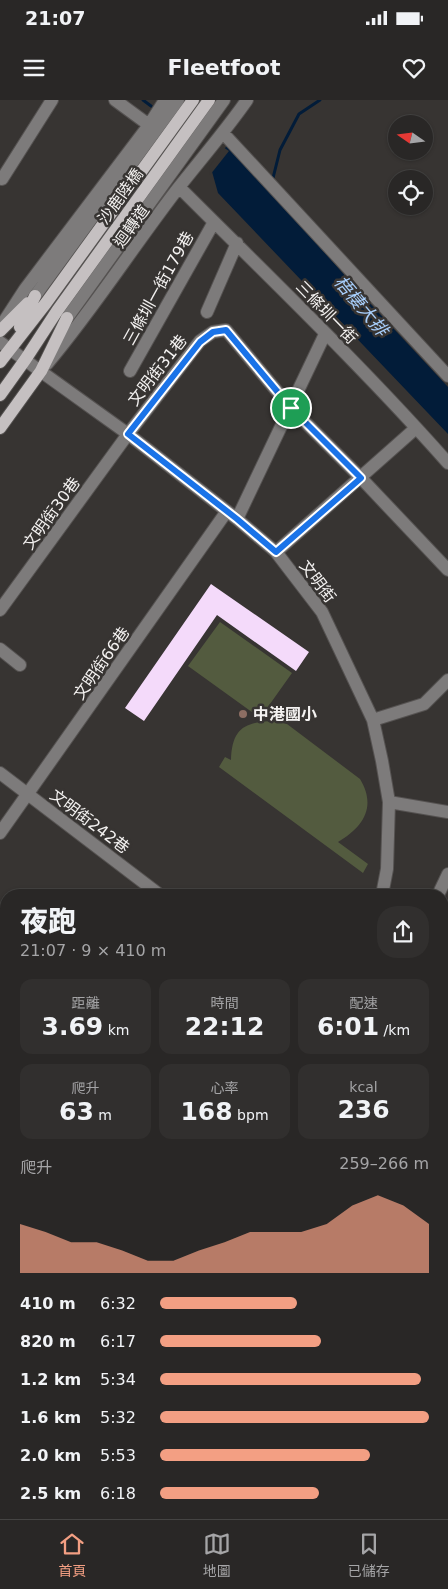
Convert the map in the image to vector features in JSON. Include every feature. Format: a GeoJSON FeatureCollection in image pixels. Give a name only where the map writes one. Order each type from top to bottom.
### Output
{"type":"FeatureCollection","features":[{"type":"Feature","properties":{"kind":"main road","name":"沙鹿陸橋"},"geometry":{"type":"LineString","coordinates":[[51,307],[193,100]]}},
{"type":"Feature","properties":{"kind":"main road","name":"沙鹿陸橋"},"geometry":{"type":"LineString","coordinates":[[51,307],[209,100]]}},
{"type":"Feature","properties":{"kind":"main road"},"geometry":{"type":"LineString","coordinates":[[0,329],[51,307]]}},
{"type":"Feature","properties":{"kind":"main road"},"geometry":{"type":"LineString","coordinates":[[0,362],[5,345],[51,307]]}},
{"type":"Feature","properties":{"kind":"main road"},"geometry":{"type":"LineString","coordinates":[[0,395],[25,360],[51,307]]}},
{"type":"Feature","properties":{"kind":"main road"},"geometry":{"type":"LineString","coordinates":[[0,428],[41,371],[51,307]]}},
{"type":"Feature","properties":{"kind":"street"},"geometry":{"type":"LineString","coordinates":[[2,179],[52,100]]}},
{"type":"Feature","properties":{"kind":"street"},"geometry":{"type":"LineString","coordinates":[[115,100],[149,125]]}},
{"type":"Feature","properties":{"kind":"street"},"geometry":{"type":"LineString","coordinates":[[0,329],[26,289],[149,125],[165,100]]}},
{"type":"Feature","properties":{"kind":"street"},"geometry":{"type":"LineString","coordinates":[[51,307],[178,100]]}},
{"type":"Feature","properties":{"kind":"street"},"geometry":{"type":"LineString","coordinates":[[51,307],[224,100]]}},
{"type":"Feature","properties":{"kind":"street","name":"迴轉道"},"geometry":{"type":"LineString","coordinates":[[41,371],[78,327],[179,187],[224,134],[247,100]]}},
{"type":"Feature","properties":{"kind":"street"},"geometry":{"type":"LineString","coordinates":[[224,134],[448,376]]}},
{"type":"Feature","properties":{"kind":"street","name":"三條圳一街"},"geometry":{"type":"LineString","coordinates":[[179,187],[237,243],[448,463]]}},
{"type":"Feature","properties":{"kind":"street","name":"三條圳一街179巷"},"geometry":{"type":"LineString","coordinates":[[130,370],[214,222]]}},
{"type":"Feature","properties":{"kind":"street"},"geometry":{"type":"LineString","coordinates":[[207,312],[237,243]]}},
{"type":"Feature","properties":{"kind":"street","name":"文明街31巷"},"geometry":{"type":"LineString","coordinates":[[128,434],[200,342],[213,332],[226,330],[291,408],[361,478],[448,570]]}},
{"type":"Feature","properties":{"kind":"street","name":"文明街66巷"},"geometry":{"type":"LineString","coordinates":[[0,833],[232,515],[291,408],[325,334]]}},
{"type":"Feature","properties":{"kind":"street","name":"文明街"},"geometry":{"type":"LineString","coordinates":[[5,345],[128,434],[232,515],[276,552],[322,612],[373,720],[389,802],[387,869],[383,889]]}},
{"type":"Feature","properties":{"kind":"street"},"geometry":{"type":"LineString","coordinates":[[276,552],[416,428]]}},
{"type":"Feature","properties":{"kind":"street","name":"文明街30巷"},"geometry":{"type":"LineString","coordinates":[[0,610],[128,434]]}},
{"type":"Feature","properties":{"kind":"street"},"geometry":{"type":"LineString","coordinates":[[0,649],[20,665]]}},
{"type":"Feature","properties":{"kind":"street"},"geometry":{"type":"LineString","coordinates":[[373,720],[424,704],[448,680]]}},
{"type":"Feature","properties":{"kind":"street","name":"文明街242巷"},"geometry":{"type":"LineString","coordinates":[[0,773],[152,889]]}},
{"type":"Feature","properties":{"kind":"street"},"geometry":{"type":"LineString","coordinates":[[389,802],[448,812]]}},
{"type":"Feature","properties":{"kind":"street"},"geometry":{"type":"LineString","coordinates":[[441,889],[448,874]]}},
{"type":"Feature","properties":{"kind":"green space"},"geometry":{"type":"Polygon","coordinates":[[[220,622],[292,673],[260,718],[188,666],[220,622]]]}},
{"type":"Feature","properties":{"kind":"green space"},"geometry":{"type":"Polygon","coordinates":[[[273,721],[287,724],[360,779],[367,799],[365,815],[354,830],[338,842],[368,864],[363,873],[219,767],[225,757],[231,760],[234,741],[242,729],[254,723],[273,721]]]}},
{"type":"Feature","properties":{"kind":"water","name":"梧棲大排"},"geometry":{"type":"Polygon","coordinates":[[[228,144],[364,297],[448,387],[448,434],[218,193],[211,168],[228,144]]]}},
{"type":"Feature","properties":{"kind":"pier"},"geometry":{"type":"Polygon","coordinates":[[[223,147],[229,151],[210,175],[209,167],[223,147]]]}},
{"type":"Feature","properties":{"kind":"building"},"geometry":{"type":"Polygon","coordinates":[[[211,584],[309,652],[296,671],[217,615],[144,721],[125,708],[211,584]]]}},
{"type":"Feature","properties":{"kind":"waterway"},"geometry":{"type":"LineString","coordinates":[[143,100],[151,106]]}},
{"type":"Feature","properties":{"kind":"waterway"},"geometry":{"type":"LineString","coordinates":[[272,182],[280,150],[299,114],[320,100]]}},
{"type":"Feature","properties":{"kind":"place","name":"中港國小"},"geometry":{"type":"Point","coordinates":[243,714]}},
{"type":"Feature","properties":{"kind":"route"},"geometry":{"type":"LineString","coordinates":[[226,330],[291,408],[361,478],[276,552],[128,434],[200,342],[213,332],[226,330]]}}]}
